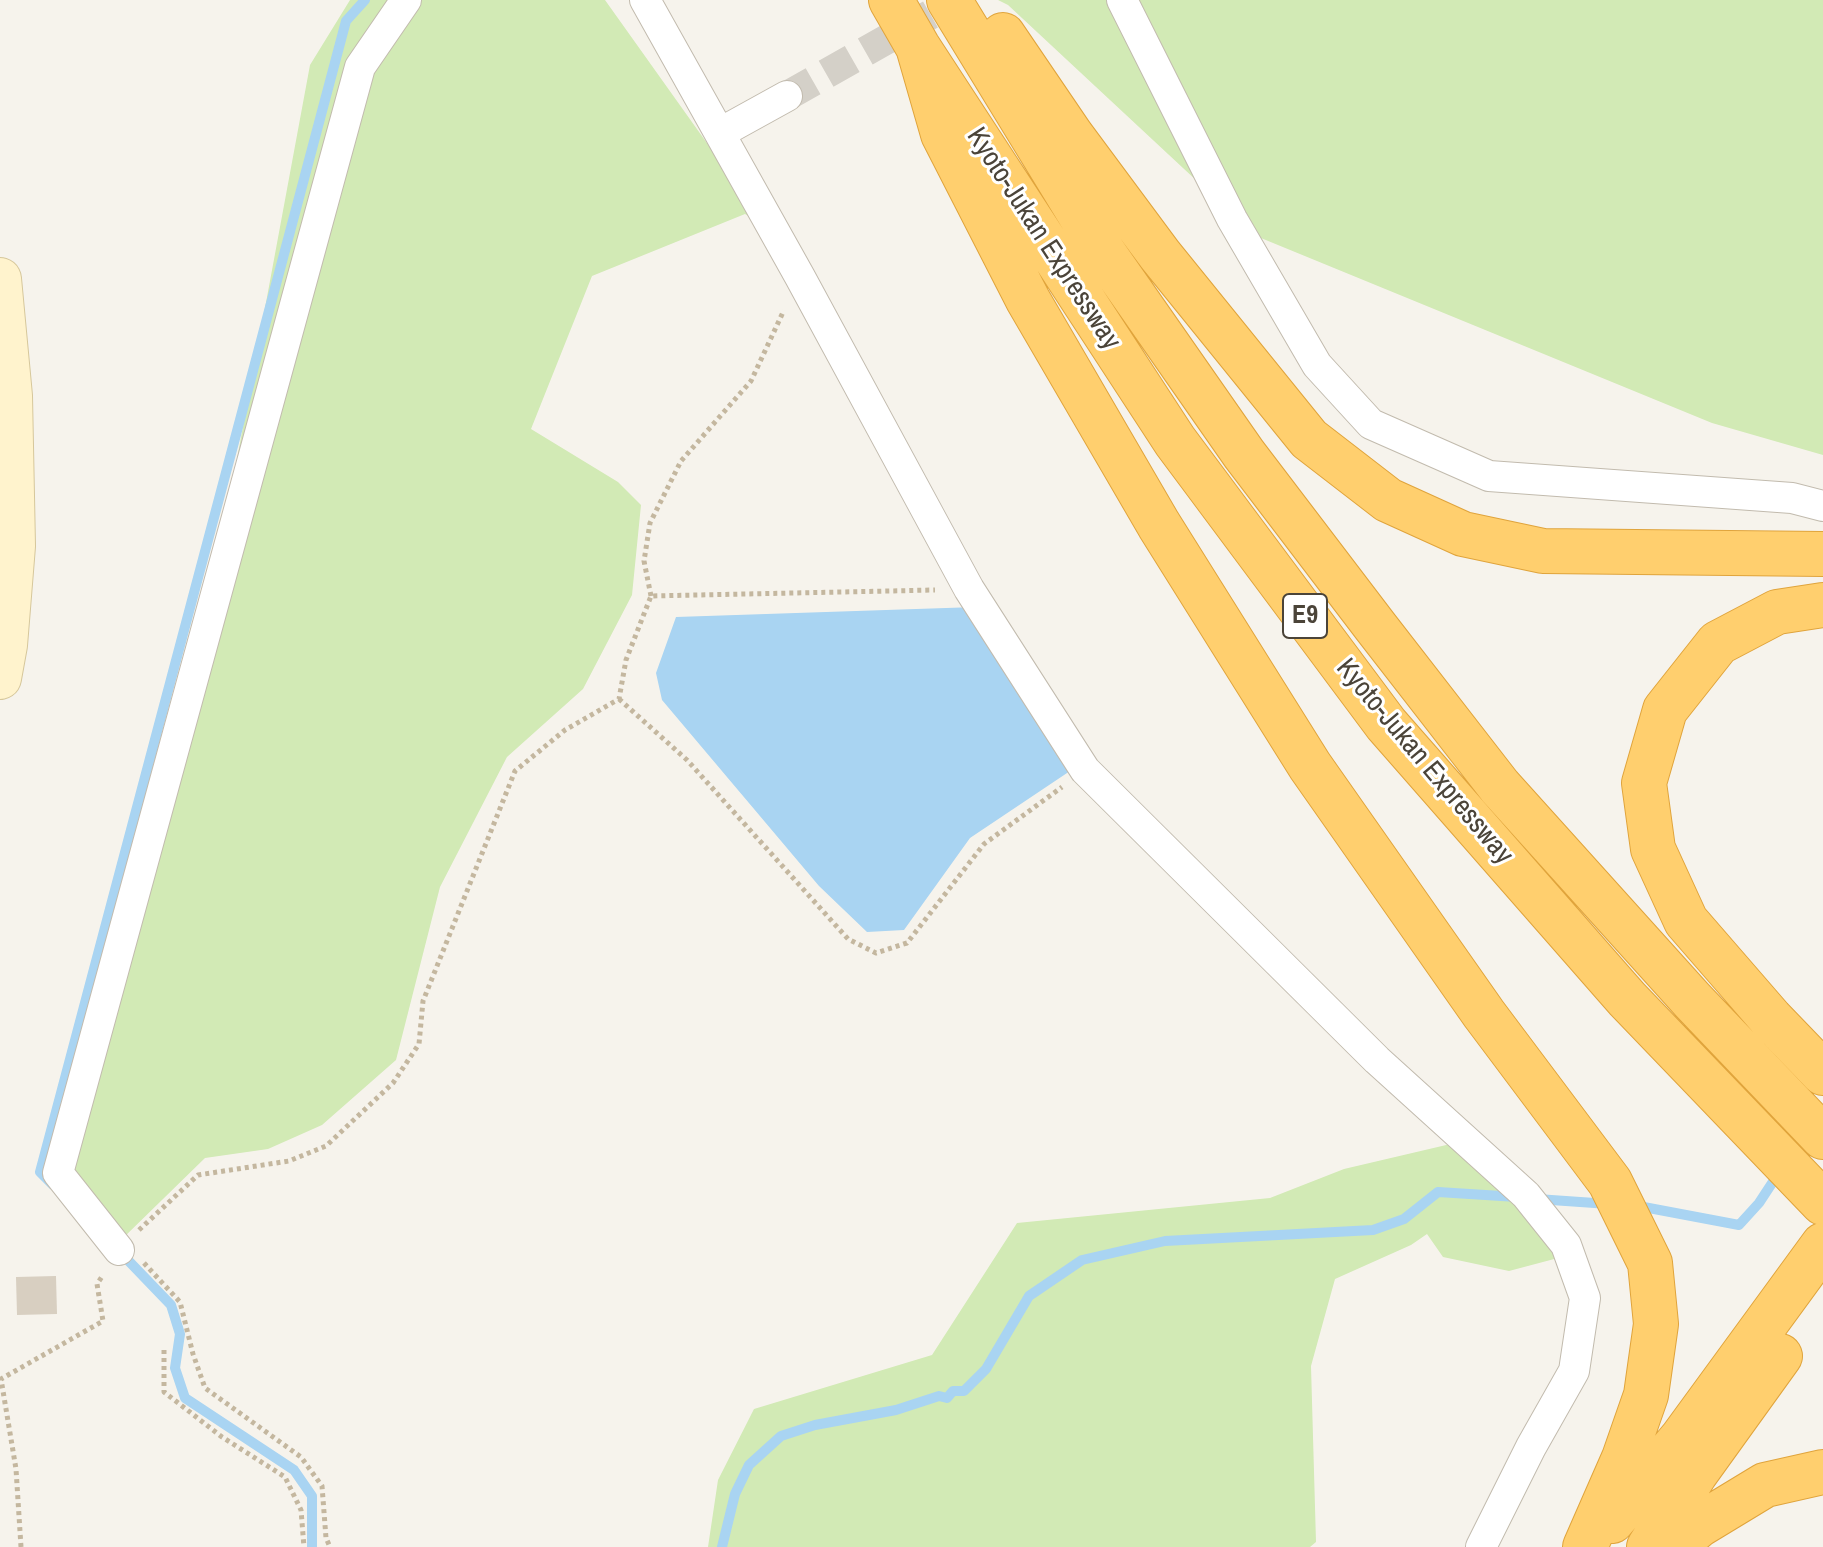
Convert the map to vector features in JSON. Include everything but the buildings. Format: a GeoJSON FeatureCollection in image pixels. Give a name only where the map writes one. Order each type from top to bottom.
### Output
{"type":"FeatureCollection","features":[{"type":"Feature","properties":{"kind":"highway","name":"Kyoto-Jukan Expressway"},"geometry":{"type":"LineString","coordinates":[[891,0],[918,47],[1175,441],[1386,724],[1627,999],[1808,1188]]}},
{"type":"Feature","properties":{"kind":"highway","name":"Kyoto-Jukan Expressway"},"geometry":{"type":"LineString","coordinates":[[949,0],[1101,249],[1244,454],[1375,626],[1500,787],[1692,1000],[1823,1137]]}},
{"type":"Feature","properties":{"kind":"highway"},"geometry":{"type":"LineString","coordinates":[[979,0],[1071,135],[1160,255],[1299,427],[1309,439],[1388,500],[1463,534],[1543,551],[1823,554]]}},
{"type":"Feature","properties":{"kind":"highway"},"geometry":{"type":"LineString","coordinates":[[918,47],[943,134],[1028,300],[1159,525],[1310,766],[1484,1014],[1610,1182],[1650,1263],[1656,1324],[1646,1395],[1587,1547]]}},
{"type":"Feature","properties":{"kind":"highway"},"geometry":{"type":"LineString","coordinates":[[1823,605],[1777,612],[1718,643],[1665,710],[1644,783],[1653,849],[1686,921],[1771,1019],[1823,1073]]}},
{"type":"Feature","properties":{"kind":"highway"},"geometry":{"type":"LineString","coordinates":[[1587,1547],[1682,1438],[1823,1245]]}},
{"type":"Feature","properties":{"kind":"highway"},"geometry":{"type":"LineString","coordinates":[[1649,1547],[1695,1474],[1823,1295]]}},
{"type":"Feature","properties":{"kind":"highway"},"geometry":{"type":"LineString","coordinates":[[1673,1547],[1699,1525],[1765,1485],[1823,1472]]}},
{"type":"Feature","properties":{"kind":"street"},"geometry":{"type":"LineString","coordinates":[[122,1247],[58,1173],[360,67],[406,0]]}},
{"type":"Feature","properties":{"kind":"street"},"geometry":{"type":"LineString","coordinates":[[645,0],[969,589],[1085,770],[1377,1060],[1526,1195],[1566,1245],[1585,1298],[1574,1371],[1531,1447],[1481,1547]]}},
{"type":"Feature","properties":{"kind":"street"},"geometry":{"type":"LineString","coordinates":[[1122,0],[1232,219],[1317,365],[1371,424],[1489,476],[1792,498],[1823,506]]}},
{"type":"Feature","properties":{"kind":"street"},"geometry":{"type":"LineString","coordinates":[[720,133],[787,96]]}},
{"type":"Feature","properties":{"kind":"street"},"geometry":{"type":"LineString","coordinates":[[0,279],[11,396],[14,546],[6,645],[0,678]]}},
{"type":"Feature","properties":{"kind":"path"},"geometry":{"type":"LineString","coordinates":[[21,1547],[16,1469],[1,1379],[103,1321],[97,1284],[122,1247],[198,1175],[289,1161],[326,1146],[393,1083],[419,1044],[423,1001],[515,771],[565,730],[619,699],[626,660],[651,596],[644,561],[650,523],[681,461],[751,381],[800,277]]}},
{"type":"Feature","properties":{"kind":"path"},"geometry":{"type":"LineString","coordinates":[[651,596],[969,589]]}},
{"type":"Feature","properties":{"kind":"path"},"geometry":{"type":"LineString","coordinates":[[619,699],[687,760],[848,939],[876,953],[907,943],[984,844],[1085,770]]}},
{"type":"Feature","properties":{"kind":"path"},"geometry":{"type":"LineString","coordinates":[[122,1247],[180,1302],[205,1388],[301,1457],[322,1486],[326,1538],[330,1547]]}},
{"type":"Feature","properties":{"kind":"path"},"geometry":{"type":"LineString","coordinates":[[164,1350],[164,1392],[222,1437],[285,1477],[301,1510],[304,1547]]}},
{"type":"Feature","properties":{"kind":"green space"},"geometry":{"type":"Polygon","coordinates":[[[350,0],[605,0],[766,226],[745,214],[592,276],[531,429],[618,482],[641,505],[632,595],[583,689],[507,757],[440,887],[396,1060],[322,1125],[268,1149],[205,1158],[120,1241],[68,1175],[163,819],[237,459],[310,65],[350,0]]]}},
{"type":"Feature","properties":{"kind":"green space"},"geometry":{"type":"Polygon","coordinates":[[[998,0],[1823,0],[1823,455],[1712,423],[1256,236],[1008,5],[998,0]]]}},
{"type":"Feature","properties":{"kind":"green space"},"geometry":{"type":"Polygon","coordinates":[[[1459,1142],[1516,1180],[1558,1258],[1509,1271],[1443,1257],[1427,1234],[1411,1245],[1335,1279],[1311,1366],[1316,1542],[1310,1547],[708,1547],[718,1480],[754,1409],[932,1355],[1017,1223],[1270,1198],[1344,1169],[1459,1142]]]}},
{"type":"Feature","properties":{"kind":"water"},"geometry":{"type":"Polygon","coordinates":[[[976,607],[1076,767],[970,838],[904,930],[867,932],[819,886],[662,700],[656,673],[676,617],[976,607]]]}},
{"type":"Feature","properties":{"kind":"waterway"},"geometry":{"type":"LineString","coordinates":[[53,1185],[40,1172],[346,21],[365,0]]}},
{"type":"Feature","properties":{"kind":"waterway"},"geometry":{"type":"LineString","coordinates":[[1633,1205],[1739,1225],[1759,1203],[1780,1171]]}},
{"type":"Feature","properties":{"kind":"waterway"},"geometry":{"type":"LineString","coordinates":[[722,1547],[735,1494],[749,1465],[781,1436],[815,1425],[896,1410],[939,1396],[947,1398],[953,1391],[964,1391],[986,1369],[1029,1296],[1082,1260],[1165,1241],[1373,1230],[1404,1219],[1438,1192],[1517,1197]]}},
{"type":"Feature","properties":{"kind":"waterway"},"geometry":{"type":"LineString","coordinates":[[1537,1199],[1609,1204]]}},
{"type":"Feature","properties":{"kind":"waterway"},"geometry":{"type":"LineString","coordinates":[[121,1253],[171,1305],[180,1334],[175,1368],[185,1398],[294,1470],[312,1496],[312,1547]]}},
{"type":"Feature","properties":{"kind":"tunnel"},"geometry":{"type":"LineString","coordinates":[[787,96],[956,0]]}}]}
